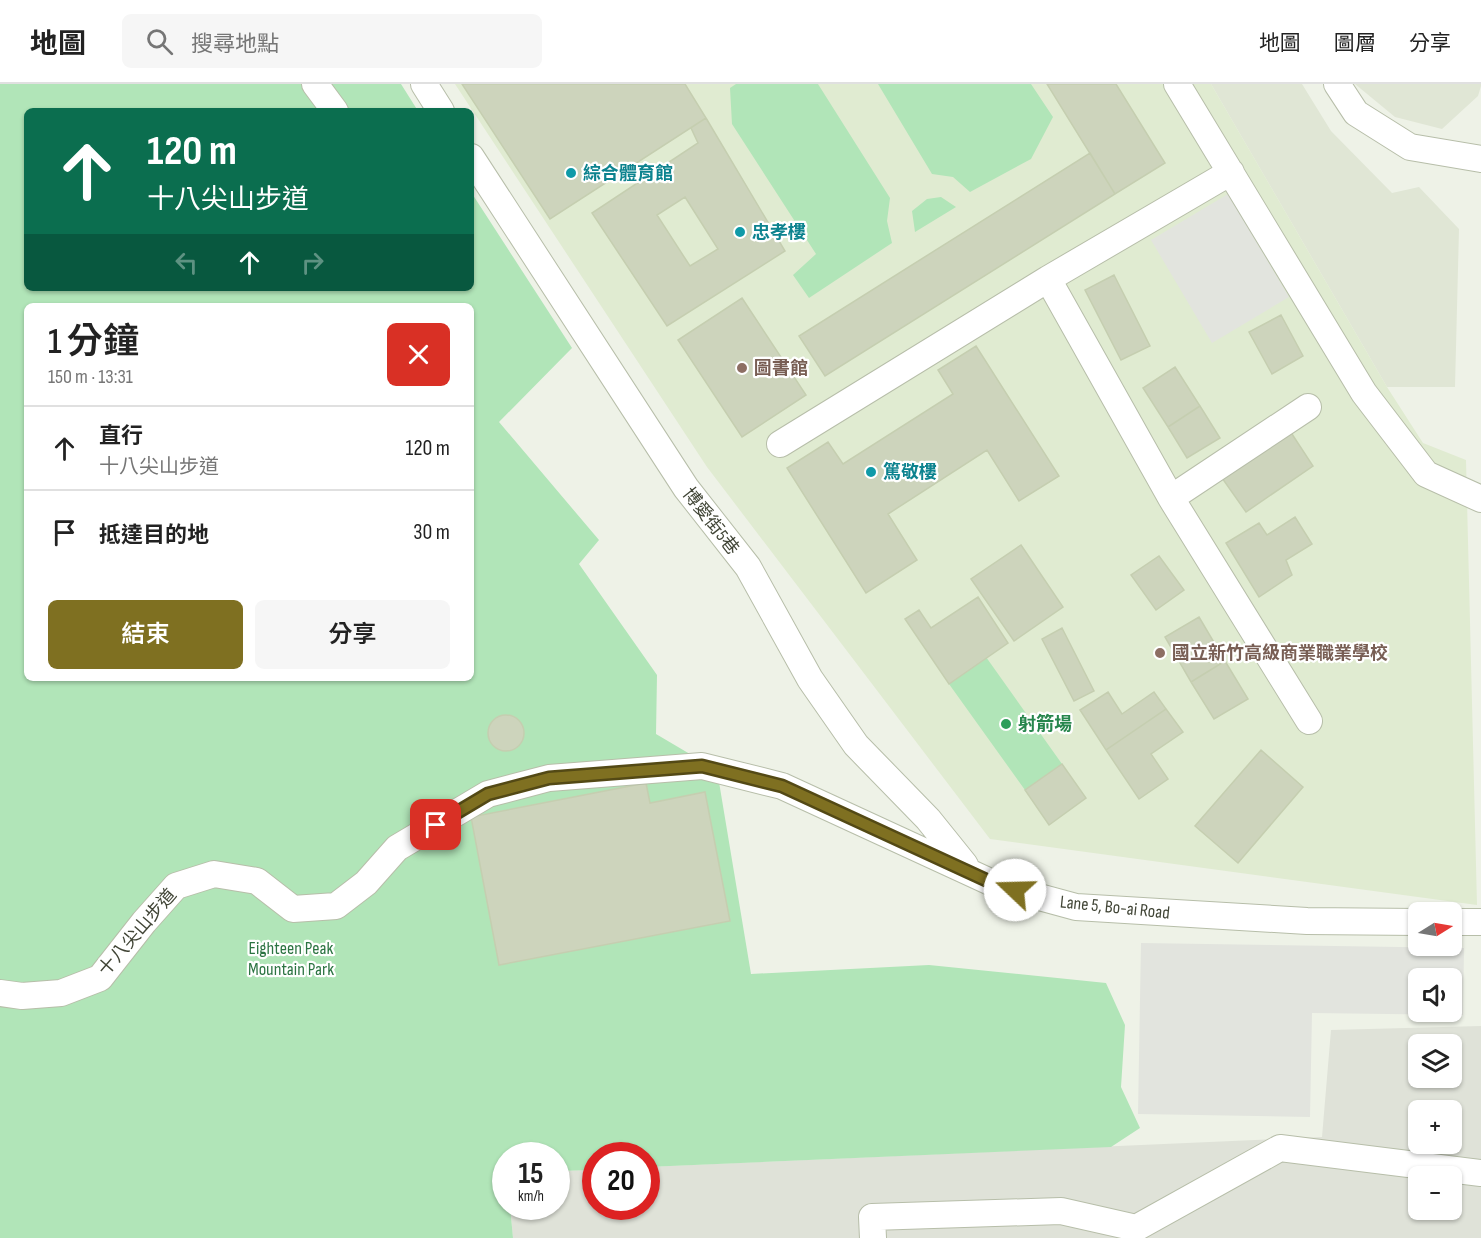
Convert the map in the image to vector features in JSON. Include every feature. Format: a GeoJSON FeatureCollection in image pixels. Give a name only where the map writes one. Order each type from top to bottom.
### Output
{"type":"FeatureCollection","features":[{"type":"Feature","properties":{"kind":"street"},"geometry":{"type":"LineString","coordinates":[[315,84],[333,108]]}},
{"type":"Feature","properties":{"kind":"street"},"geometry":{"type":"LineString","coordinates":[[424,84],[439,108]]}},
{"type":"Feature","properties":{"kind":"street"},"geometry":{"type":"LineString","coordinates":[[1177,84],[1364,393],[1426,474],[1481,500]]}},
{"type":"Feature","properties":{"kind":"street"},"geometry":{"type":"LineString","coordinates":[[1337,84],[1356,113],[1410,147],[1481,159]]}},
{"type":"Feature","properties":{"kind":"street","name":"博愛街5巷"},"geometry":{"type":"LineString","coordinates":[[474,163],[686,488],[748,567],[810,679],[850,736],[928,819],[969,870]]}},
{"type":"Feature","properties":{"kind":"street"},"geometry":{"type":"LineString","coordinates":[[780,444],[1048,279],[1231,172]]}},
{"type":"Feature","properties":{"kind":"street"},"geometry":{"type":"LineString","coordinates":[[1048,279],[1171,498],[1309,721]]}},
{"type":"Feature","properties":{"kind":"street"},"geometry":{"type":"LineString","coordinates":[[1171,498],[1308,407]]}},
{"type":"Feature","properties":{"kind":"street","name":"Lane 5, Bo-ai Road"},"geometry":{"type":"LineString","coordinates":[[549,778],[702,766],[782,786],[969,870],[999,886],[1076,907],[1307,921],[1408,922]]}},
{"type":"Feature","properties":{"kind":"street","name":"十八尖山步道"},"geometry":{"type":"LineString","coordinates":[[0,993],[22,996],[61,993],[100,978],[176,886],[213,874],[257,881],[292,909],[336,906],[366,883],[397,848],[488,794],[549,778]]}},
{"type":"Feature","properties":{"kind":"street"},"geometry":{"type":"LineString","coordinates":[[1462,922],[1481,922]]}},
{"type":"Feature","properties":{"kind":"street"},"geometry":{"type":"LineString","coordinates":[[873,1238],[872,1217],[1061,1212],[1136,1228],[1280,1148],[1481,1173]]}},
{"type":"Feature","properties":{"kind":"shaded area","name":"國立新竹高級商業職業學校"},"geometry":{"type":"Polygon","coordinates":[[[455,84],[1211,84],[1387,387],[1423,443],[1466,460],[1477,905],[990,839],[707,467],[474,113],[474,108],[471,108],[455,84]]]}},
{"type":"Feature","properties":{"kind":"shaded area"},"geometry":{"type":"Polygon","coordinates":[[[1211,84],[1302,84],[1331,131],[1392,193],[1419,187],[1459,229],[1455,387],[1387,387],[1211,84]]]}},
{"type":"Feature","properties":{"kind":"shaded area"},"geometry":{"type":"Polygon","coordinates":[[[1355,84],[1481,84],[1481,86],[1478,96],[1442,129],[1395,117],[1355,84]]]}},
{"type":"Feature","properties":{"kind":"shaded area"},"geometry":{"type":"Polygon","coordinates":[[[1228,194],[1289,297],[1212,343],[1151,240],[1228,194]]]}},
{"type":"Feature","properties":{"kind":"shaded area"},"geometry":{"type":"Polygon","coordinates":[[[1141,943],[1408,947],[1408,956],[1462,956],[1462,948],[1464,948],[1463,1015],[1462,968],[1408,968],[1408,1014],[1312,1013],[1310,1117],[1138,1114],[1141,943]]]}},
{"type":"Feature","properties":{"kind":"shaded area"},"geometry":{"type":"Polygon","coordinates":[[[1481,1026],[1481,1238],[513,1238],[511,1220],[570,1220],[570,1171],[582,1170],[582,1220],[660,1220],[660,1166],[1322,1137],[1331,1030],[1481,1026]]]}},
{"type":"Feature","properties":{"kind":"green space","name":"Eighteen Peak Mountain Park"},"geometry":{"type":"Polygon","coordinates":[[[0,84],[401,84],[416,108],[24,108],[24,291],[474,291],[474,197],[572,348],[499,422],[599,540],[579,564],[657,675],[656,734],[717,770],[751,974],[929,965],[1106,983],[1125,1025],[1121,1087],[1140,1128],[1111,1147],[660,1166],[660,1142],[582,1142],[582,1170],[570,1171],[570,1142],[492,1142],[492,1220],[511,1220],[513,1238],[0,1238],[0,84]]]}},
{"type":"Feature","properties":{"kind":"green space"},"geometry":{"type":"Polygon","coordinates":[[[736,84],[818,84],[890,198],[887,221],[892,243],[809,298],[793,275],[816,254],[732,124],[730,88],[736,84]]]}},
{"type":"Feature","properties":{"kind":"green space"},"geometry":{"type":"Polygon","coordinates":[[[878,84],[1031,84],[1053,117],[1031,159],[970,192],[953,177],[932,174],[878,84]]]}},
{"type":"Feature","properties":{"kind":"green space"},"geometry":{"type":"Polygon","coordinates":[[[941,197],[956,207],[915,232],[912,211],[927,199],[941,197]]]}},
{"type":"Feature","properties":{"kind":"green space","name":"射箭場"},"geometry":{"type":"Polygon","coordinates":[[[986,657],[1062,764],[1025,790],[949,684],[986,657]]]}},
{"type":"Feature","properties":{"kind":"building","name":"綜合體育館"},"geometry":{"type":"Polygon","coordinates":[[[462,84],[685,84],[706,118],[550,219],[462,84]]]}},
{"type":"Feature","properties":{"kind":"building"},"geometry":{"type":"Polygon","coordinates":[[[1047,84],[1116,84],[1165,163],[1115,194],[1047,84]]]}},
{"type":"Feature","properties":{"kind":"building","name":"忠孝樓"},"geometry":{"type":"Polygon","coordinates":[[[706,118],[785,251],[667,326],[592,213],[698,143],[691,128],[706,118]],[[685,197],[657,215],[690,266],[718,249],[685,197]]]}},
{"type":"Feature","properties":{"kind":"building"},"geometry":{"type":"Polygon","coordinates":[[[1090,153],[1115,194],[825,376],[799,336],[1090,153]]]}},
{"type":"Feature","properties":{"kind":"building"},"geometry":{"type":"Polygon","coordinates":[[[1114,275],[1150,346],[1121,360],[1085,290],[1114,275]]]}},
{"type":"Feature","properties":{"kind":"building","name":"圖書館"},"geometry":{"type":"Polygon","coordinates":[[[742,298],[806,395],[742,437],[678,340],[742,298]]]}},
{"type":"Feature","properties":{"kind":"building"},"geometry":{"type":"Polygon","coordinates":[[[1281,315],[1303,356],[1272,374],[1249,332],[1281,315]]]}},
{"type":"Feature","properties":{"kind":"building","name":"篤敬樓"},"geometry":{"type":"Polygon","coordinates":[[[976,346],[1059,476],[1019,501],[987,450],[888,514],[917,560],[866,593],[787,468],[828,442],[843,464],[953,394],[938,370],[976,346]]]}},
{"type":"Feature","properties":{"kind":"building"},"geometry":{"type":"Polygon","coordinates":[[[1175,367],[1200,406],[1168,427],[1143,388],[1175,367]]]}},
{"type":"Feature","properties":{"kind":"building"},"geometry":{"type":"Polygon","coordinates":[[[1200,406],[1220,438],[1187,458],[1168,427],[1200,406]]]}},
{"type":"Feature","properties":{"kind":"building"},"geometry":{"type":"Polygon","coordinates":[[[1290,431],[1313,466],[1246,512],[1222,478],[1290,431]]]}},
{"type":"Feature","properties":{"kind":"building"},"geometry":{"type":"Polygon","coordinates":[[[1295,517],[1312,544],[1286,560],[1292,575],[1259,597],[1226,543],[1259,523],[1267,535],[1295,517]]]}},
{"type":"Feature","properties":{"kind":"building"},"geometry":{"type":"Polygon","coordinates":[[[1021,545],[1063,607],[1014,641],[971,579],[1021,545]]]}},
{"type":"Feature","properties":{"kind":"building"},"geometry":{"type":"Polygon","coordinates":[[[1159,556],[1184,590],[1156,610],[1131,575],[1159,556]]]}},
{"type":"Feature","properties":{"kind":"building"},"geometry":{"type":"Polygon","coordinates":[[[978,597],[1008,643],[949,684],[905,619],[919,610],[931,628],[978,597]]]}},
{"type":"Feature","properties":{"kind":"building"},"geometry":{"type":"Polygon","coordinates":[[[1199,617],[1225,661],[1191,682],[1165,637],[1199,617]]]}},
{"type":"Feature","properties":{"kind":"building"},"geometry":{"type":"Polygon","coordinates":[[[1062,628],[1094,691],[1074,701],[1042,639],[1062,628]]]}},
{"type":"Feature","properties":{"kind":"building"},"geometry":{"type":"Polygon","coordinates":[[[1225,661],[1248,699],[1214,719],[1191,682],[1225,661]]]}},
{"type":"Feature","properties":{"kind":"building"},"geometry":{"type":"Polygon","coordinates":[[[1108,692],[1122,714],[1154,692],[1166,709],[1106,750],[1080,710],[1108,692]]]}},
{"type":"Feature","properties":{"kind":"building"},"geometry":{"type":"Polygon","coordinates":[[[1166,709],[1183,732],[1151,754],[1168,779],[1139,799],[1106,750],[1166,709]]]}},
{"type":"Feature","properties":{"kind":"building"},"geometry":{"type":"Polygon","coordinates":[[[506,715],[519,720],[524,733],[519,746],[506,751],[493,746],[488,733],[493,720],[506,715]]]}},
{"type":"Feature","properties":{"kind":"building"},"geometry":{"type":"Polygon","coordinates":[[[1261,750],[1303,787],[1238,863],[1195,826],[1261,750]]]}},
{"type":"Feature","properties":{"kind":"building"},"geometry":{"type":"Polygon","coordinates":[[[1062,764],[1086,798],[1049,825],[1025,790],[1062,764]]]}},
{"type":"Feature","properties":{"kind":"building"},"geometry":{"type":"Polygon","coordinates":[[[646,783],[650,803],[705,792],[730,921],[499,965],[471,817],[646,783]]]}},
{"type":"Feature","properties":{"kind":"place","name":"綜合體育館"},"geometry":{"type":"Point","coordinates":[571,173]}},
{"type":"Feature","properties":{"kind":"place","name":"忠孝樓"},"geometry":{"type":"Point","coordinates":[740,232]}},
{"type":"Feature","properties":{"kind":"place","name":"圖書館"},"geometry":{"type":"Point","coordinates":[742,368]}},
{"type":"Feature","properties":{"kind":"place","name":"篤敬樓"},"geometry":{"type":"Point","coordinates":[871,472]}},
{"type":"Feature","properties":{"kind":"place","name":"國立新竹高級商業職業學校"},"geometry":{"type":"Point","coordinates":[1160,653]}},
{"type":"Feature","properties":{"kind":"place","name":"射箭場"},"geometry":{"type":"Point","coordinates":[1006,724]}},
{"type":"Feature","properties":{"kind":"route"},"geometry":{"type":"LineString","coordinates":[[436,825],[488,794],[549,778],[702,766],[782,786],[969,870],[999,886],[1015,890]]}}]}
